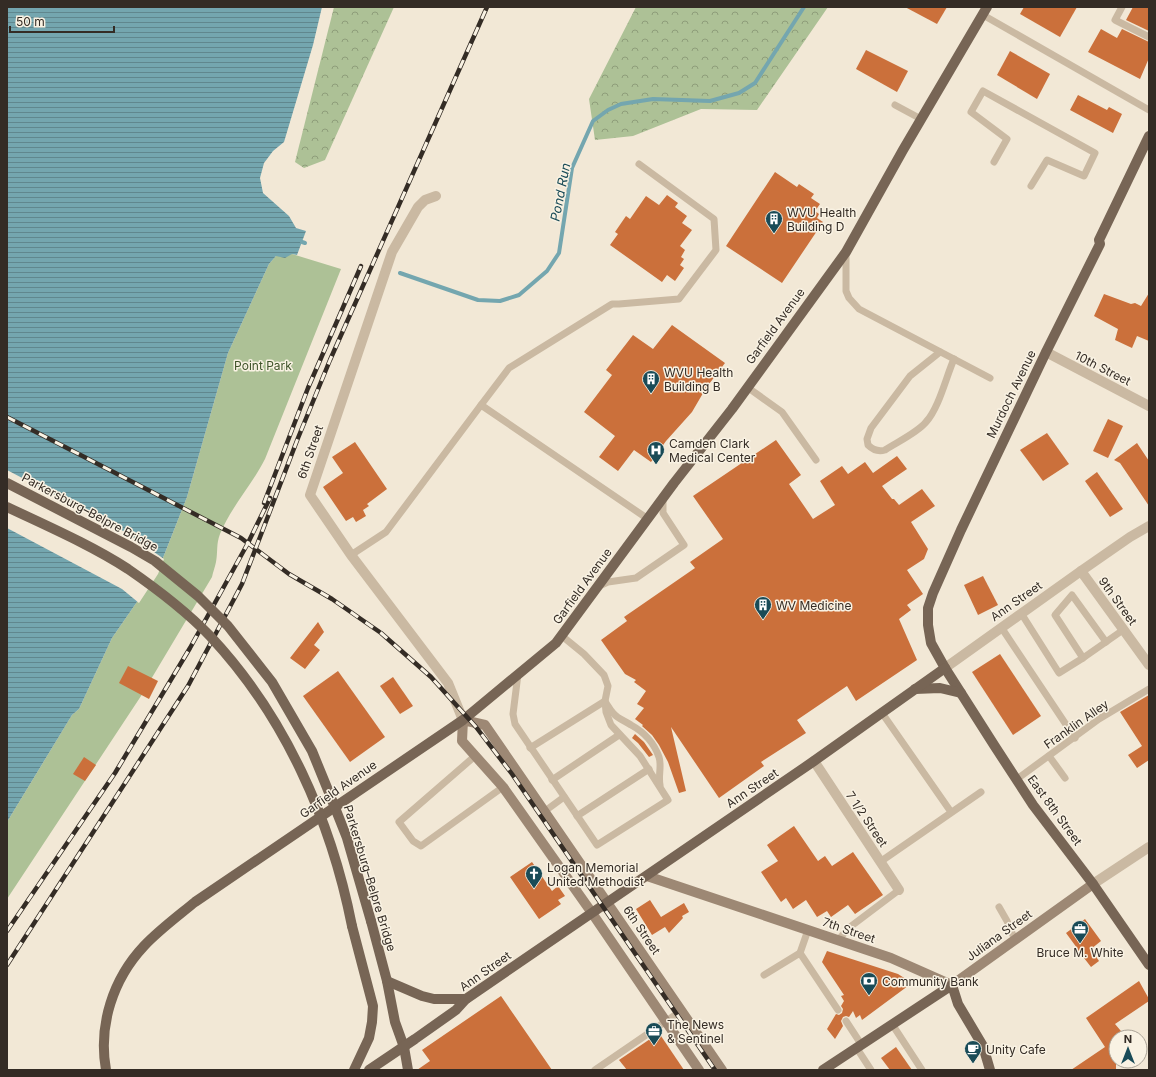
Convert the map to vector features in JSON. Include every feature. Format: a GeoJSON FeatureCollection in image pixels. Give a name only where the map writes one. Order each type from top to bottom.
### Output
{"type":"FeatureCollection","features":[{"type":"Feature","properties":{"kind":"main road","name":"Garfield Avenue"},"geometry":{"type":"LineString","coordinates":[[106,1070],[104,1042],[108,1008],[122,975],[144,945],[195,902],[463,720],[556,643],[562,636],[846,252],[921,119],[985,11]]}},
{"type":"Feature","properties":{"kind":"main road","name":"Murdoch Avenue"},"geometry":{"type":"LineString","coordinates":[[945,668],[929,634],[927,617],[928,608],[933,593],[961,530],[1046,352],[1100,244],[1100,240],[1149,136]]}},
{"type":"Feature","properties":{"kind":"main road","name":"Parkersburg–Belpre Bridge"},"geometry":{"type":"LineString","coordinates":[[7,483],[155,561],[198,596],[228,626],[272,682],[312,751],[347,838],[387,981],[395,1022],[404,1047],[408,1070]]}},
{"type":"Feature","properties":{"kind":"main road"},"geometry":{"type":"LineString","coordinates":[[7,507],[100,553],[127,569],[183,611],[209,636],[242,674],[282,734],[316,806],[344,889],[373,1006],[369,1038],[354,1070]]}},
{"type":"Feature","properties":{"kind":"main road","name":"Ann Street"},"geometry":{"type":"LineString","coordinates":[[369,1070],[383,1067],[404,1047],[456,1010],[466,999],[814,761],[945,668]]}},
{"type":"Feature","properties":{"kind":"main road","name":"East 8th Street"},"geometry":{"type":"LineString","coordinates":[[945,668],[1033,805],[1093,884],[1149,965]]}},
{"type":"Feature","properties":{"kind":"main road"},"geometry":{"type":"LineString","coordinates":[[915,689],[940,688],[961,693]]}},
{"type":"Feature","properties":{"kind":"main road"},"geometry":{"type":"LineString","coordinates":[[387,981],[422,996],[434,999],[466,999]]}},
{"type":"Feature","properties":{"kind":"main road"},"geometry":{"type":"LineString","coordinates":[[952,985],[958,1004],[983,1046],[990,1070]]}},
{"type":"Feature","properties":{"kind":"main road","name":"Juliana Street"},"geometry":{"type":"LineString","coordinates":[[823,1070],[952,985]]}},
{"type":"Feature","properties":{"kind":"street","name":"6th Street"},"geometry":{"type":"LineString","coordinates":[[436,196],[425,200],[418,207],[392,252],[310,494],[351,555],[448,682],[463,720],[462,741],[503,787],[592,913],[699,1070]]}},
{"type":"Feature","properties":{"kind":"street","name":"10th Street"},"geometry":{"type":"LineString","coordinates":[[1046,352],[1149,406]]}},
{"type":"Feature","properties":{"kind":"street","name":"Ann Street"},"geometry":{"type":"LineString","coordinates":[[945,668],[1081,571],[1149,526]]}},
{"type":"Feature","properties":{"kind":"street","name":"9th Street"},"geometry":{"type":"LineString","coordinates":[[1081,571],[1149,665]]}},
{"type":"Feature","properties":{"kind":"street","name":"6th Street"},"geometry":{"type":"LineString","coordinates":[[463,720],[485,725],[722,1070]]}},
{"type":"Feature","properties":{"kind":"street","name":"7 1/2 Street"},"geometry":{"type":"LineString","coordinates":[[814,761],[899,890]]}},
{"type":"Feature","properties":{"kind":"street","name":"Juliana Street"},"geometry":{"type":"LineString","coordinates":[[952,985],[1093,884],[1149,847]]}},
{"type":"Feature","properties":{"kind":"street","name":"7th Street"},"geometry":{"type":"LineString","coordinates":[[647,876],[891,958],[952,985]]}},
{"type":"Feature","properties":{"kind":"lane"},"geometry":{"type":"LineString","coordinates":[[1122,7],[1115,20],[1149,37]]}},
{"type":"Feature","properties":{"kind":"lane"},"geometry":{"type":"LineString","coordinates":[[985,11],[1149,110]]}},
{"type":"Feature","properties":{"kind":"lane"},"geometry":{"type":"LineString","coordinates":[[994,162],[1007,139],[971,112],[983,91],[1095,153],[1084,176],[1047,160],[1031,186]]}},
{"type":"Feature","properties":{"kind":"lane"},"geometry":{"type":"LineString","coordinates":[[895,105],[921,119]]}},
{"type":"Feature","properties":{"kind":"lane"},"geometry":{"type":"LineString","coordinates":[[351,555],[386,532],[509,368],[612,304],[679,299],[716,250],[714,218],[639,164]]}},
{"type":"Feature","properties":{"kind":"lane"},"geometry":{"type":"LineString","coordinates":[[846,252],[846,291],[849,298],[859,309],[990,378]]}},
{"type":"Feature","properties":{"kind":"lane"},"geometry":{"type":"LineString","coordinates":[[940,352],[910,376],[871,428],[867,439],[868,445],[871,448],[880,451],[885,450],[926,423],[938,401],[954,359]]}},
{"type":"Feature","properties":{"kind":"lane"},"geometry":{"type":"LineString","coordinates":[[747,387],[782,412],[816,460]]}},
{"type":"Feature","properties":{"kind":"lane"},"geometry":{"type":"LineString","coordinates":[[481,405],[648,519]]}},
{"type":"Feature","properties":{"kind":"lane"},"geometry":{"type":"LineString","coordinates":[[599,586],[608,582],[636,578],[684,545],[663,513],[663,499]]}},
{"type":"Feature","properties":{"kind":"lane"},"geometry":{"type":"LineString","coordinates":[[1083,658],[1054,615],[1072,595],[1106,642]]}},
{"type":"Feature","properties":{"kind":"lane"},"geometry":{"type":"LineString","coordinates":[[1021,613],[1059,673],[1124,630]]}},
{"type":"Feature","properties":{"kind":"lane"},"geometry":{"type":"LineString","coordinates":[[1001,627],[1075,738]]}},
{"type":"Feature","properties":{"kind":"lane"},"geometry":{"type":"LineString","coordinates":[[518,674],[514,714],[515,724],[530,748],[598,845],[668,800],[640,756],[611,725],[606,712],[605,701],[608,686],[604,675],[584,654],[562,636]]}},
{"type":"Feature","properties":{"kind":"lane","name":"Franklin Alley"},"geometry":{"type":"LineString","coordinates":[[1017,779],[1099,719],[1149,688]]}},
{"type":"Feature","properties":{"kind":"lane"},"geometry":{"type":"LineString","coordinates":[[530,748],[605,701]]}},
{"type":"Feature","properties":{"kind":"lane"},"geometry":{"type":"LineString","coordinates":[[605,701],[613,714],[640,731],[648,738],[659,758],[659,781],[661,790]]}},
{"type":"Feature","properties":{"kind":"lane"},"geometry":{"type":"LineString","coordinates":[[882,713],[951,812]]}},
{"type":"Feature","properties":{"kind":"lane"},"geometry":{"type":"LineString","coordinates":[[552,780],[619,735]]}},
{"type":"Feature","properties":{"kind":"lane"},"geometry":{"type":"LineString","coordinates":[[475,756],[399,822],[413,841],[421,846],[503,787]]}},
{"type":"Feature","properties":{"kind":"lane"},"geometry":{"type":"LineString","coordinates":[[1049,756],[1065,778]]}},
{"type":"Feature","properties":{"kind":"lane"},"geometry":{"type":"LineString","coordinates":[[577,816],[649,769]]}},
{"type":"Feature","properties":{"kind":"lane"},"geometry":{"type":"LineString","coordinates":[[880,862],[981,792]]}},
{"type":"Feature","properties":{"kind":"lane"},"geometry":{"type":"LineString","coordinates":[[545,811],[564,797]]}},
{"type":"Feature","properties":{"kind":"lane"},"geometry":{"type":"LineString","coordinates":[[838,940],[850,928],[899,890]]}},
{"type":"Feature","properties":{"kind":"lane"},"geometry":{"type":"LineString","coordinates":[[999,907],[1015,940]]}},
{"type":"Feature","properties":{"kind":"lane"},"geometry":{"type":"LineString","coordinates":[[764,975],[800,953],[808,930]]}},
{"type":"Feature","properties":{"kind":"lane"},"geometry":{"type":"LineString","coordinates":[[800,953],[838,1010]]}},
{"type":"Feature","properties":{"kind":"lane"},"geometry":{"type":"LineString","coordinates":[[595,1070],[681,1011]]}},
{"type":"Feature","properties":{"kind":"lane"},"geometry":{"type":"LineString","coordinates":[[846,1022],[871,1070]]}},
{"type":"Feature","properties":{"kind":"lane"},"geometry":{"type":"LineString","coordinates":[[892,1024],[922,1070]]}},
{"type":"Feature","properties":{"kind":"green space"},"geometry":{"type":"Polygon","coordinates":[[[334,7],[394,7],[325,160],[304,168],[295,162],[334,7]]]}},
{"type":"Feature","properties":{"kind":"green space"},"geometry":{"type":"Polygon","coordinates":[[[636,7],[828,7],[757,110],[701,109],[633,136],[595,140],[589,99],[636,7]]]}},
{"type":"Feature","properties":{"kind":"green space","name":"Point Park"},"geometry":{"type":"Polygon","coordinates":[[[292,254],[341,269],[265,459],[230,515],[220,534],[212,577],[141,696],[7,899],[7,822],[72,715],[79,709],[112,638],[157,573],[187,497],[228,353],[269,264],[276,256],[292,254]]]}},
{"type":"Feature","properties":{"kind":"water"},"geometry":{"type":"Polygon","coordinates":[[[7,7],[322,7],[313,45],[284,142],[273,151],[264,163],[260,178],[263,193],[289,216],[296,228],[306,231],[297,255],[292,254],[285,258],[276,256],[269,264],[228,353],[187,497],[157,573],[112,638],[79,709],[72,715],[7,822],[7,7]]]}},
{"type":"Feature","properties":{"kind":"pier"},"geometry":{"type":"Polygon","coordinates":[[[7,470],[127,533],[164,559],[158,574],[139,603],[122,589],[7,528],[7,470]]]}},
{"type":"Feature","properties":{"kind":"building"},"geometry":{"type":"Polygon","coordinates":[[[905,7],[947,7],[937,24],[905,7]]]}},
{"type":"Feature","properties":{"kind":"building"},"geometry":{"type":"Polygon","coordinates":[[[1024,7],[1077,7],[1060,37],[1020,14],[1024,7]]]}},
{"type":"Feature","properties":{"kind":"building"},"geometry":{"type":"Polygon","coordinates":[[[1133,7],[1149,7],[1149,31],[1126,20],[1133,7]]]}},
{"type":"Feature","properties":{"kind":"building"},"geometry":{"type":"Polygon","coordinates":[[[1101,29],[1117,38],[1122,29],[1149,42],[1149,58],[1140,79],[1088,52],[1101,29]]]}},
{"type":"Feature","properties":{"kind":"building"},"geometry":{"type":"Polygon","coordinates":[[[866,50],[908,71],[897,92],[856,69],[866,50]]]}},
{"type":"Feature","properties":{"kind":"building"},"geometry":{"type":"Polygon","coordinates":[[[1010,51],[1050,74],[1037,99],[997,75],[1010,51]]]}},
{"type":"Feature","properties":{"kind":"building"},"geometry":{"type":"Polygon","coordinates":[[[1078,95],[1107,110],[1109,107],[1122,114],[1113,133],[1070,110],[1078,95]]]}},
{"type":"Feature","properties":{"kind":"building","name":"WVU Health Building D"},"geometry":{"type":"Polygon","coordinates":[[[775,172],[797,187],[799,184],[814,194],[811,198],[820,204],[815,211],[819,214],[817,218],[823,222],[782,283],[726,246],[775,172]]]}},
{"type":"Feature","properties":{"kind":"building"},"geometry":{"type":"Polygon","coordinates":[[[667,195],[678,203],[675,207],[687,216],[682,223],[692,230],[680,246],[685,250],[681,257],[684,259],[680,265],[684,268],[675,281],[667,275],[662,282],[610,245],[618,234],[615,232],[626,216],[630,219],[646,196],[659,205],[667,195]]]}},
{"type":"Feature","properties":{"kind":"building"},"geometry":{"type":"Polygon","coordinates":[[[1149,293],[1149,341],[1137,336],[1132,348],[1115,340],[1118,329],[1094,316],[1104,294],[1141,306],[1149,293]]]}},
{"type":"Feature","properties":{"kind":"building","name":"WVU Health Building B"},"geometry":{"type":"Polygon","coordinates":[[[672,325],[725,363],[706,388],[692,412],[666,441],[651,462],[634,450],[618,471],[599,457],[615,436],[584,412],[612,375],[606,370],[633,335],[653,349],[672,325]]]}},
{"type":"Feature","properties":{"kind":"building"},"geometry":{"type":"Polygon","coordinates":[[[1108,419],[1123,426],[1108,458],[1093,451],[1108,419]]]}},
{"type":"Feature","properties":{"kind":"building"},"geometry":{"type":"Polygon","coordinates":[[[1047,433],[1069,464],[1043,481],[1020,450],[1047,433]]]}},
{"type":"Feature","properties":{"kind":"building","name":"WV Medicine"},"geometry":{"type":"Polygon","coordinates":[[[776,440],[801,475],[789,484],[813,519],[835,505],[820,481],[842,466],[848,474],[865,462],[873,473],[897,456],[907,469],[882,486],[892,499],[894,499],[899,505],[922,489],[935,506],[911,522],[928,549],[924,559],[907,570],[923,594],[907,605],[911,610],[899,619],[917,660],[856,701],[847,686],[797,720],[806,733],[761,762],[764,766],[719,798],[671,727],[686,791],[679,793],[668,762],[659,745],[652,735],[642,726],[643,725],[635,719],[644,708],[637,704],[646,691],[634,682],[636,680],[625,674],[601,640],[627,621],[624,617],[695,568],[690,562],[723,539],[693,496],[776,440]]]}},
{"type":"Feature","properties":{"kind":"building"},"geometry":{"type":"Polygon","coordinates":[[[355,442],[387,489],[367,504],[369,506],[363,510],[366,516],[356,522],[353,517],[346,521],[323,487],[343,473],[332,457],[355,442]]]}},
{"type":"Feature","properties":{"kind":"building"},"geometry":{"type":"Polygon","coordinates":[[[1137,443],[1149,461],[1149,506],[1120,463],[1114,460],[1137,443]]]}},
{"type":"Feature","properties":{"kind":"building"},"geometry":{"type":"Polygon","coordinates":[[[1097,472],[1123,509],[1110,517],[1085,481],[1097,472]]]}},
{"type":"Feature","properties":{"kind":"building"},"geometry":{"type":"Polygon","coordinates":[[[983,576],[998,605],[978,615],[964,585],[983,576]]]}},
{"type":"Feature","properties":{"kind":"building"},"geometry":{"type":"Polygon","coordinates":[[[318,622],[324,632],[314,645],[320,650],[305,669],[290,658],[318,622]]]}},
{"type":"Feature","properties":{"kind":"building"},"geometry":{"type":"Polygon","coordinates":[[[1000,654],[1041,716],[1013,735],[972,672],[1000,654]]]}},
{"type":"Feature","properties":{"kind":"building"},"geometry":{"type":"Polygon","coordinates":[[[128,666],[158,681],[149,699],[119,683],[128,666]]]}},
{"type":"Feature","properties":{"kind":"building"},"geometry":{"type":"Polygon","coordinates":[[[338,671],[385,737],[350,762],[303,696],[338,671]]]}},
{"type":"Feature","properties":{"kind":"building"},"geometry":{"type":"Polygon","coordinates":[[[393,677],[413,706],[400,714],[380,686],[393,677]]]}},
{"type":"Feature","properties":{"kind":"building"},"geometry":{"type":"Polygon","coordinates":[[[1149,695],[1149,760],[1137,768],[1128,755],[1142,746],[1120,712],[1149,695]]]}},
{"type":"Feature","properties":{"kind":"building"},"geometry":{"type":"Polygon","coordinates":[[[635,734],[644,742],[653,755],[649,757],[632,738],[635,734]]]}},
{"type":"Feature","properties":{"kind":"building"},"geometry":{"type":"Polygon","coordinates":[[[84,757],[96,765],[85,781],[73,774],[84,757]]]}},
{"type":"Feature","properties":{"kind":"building"},"geometry":{"type":"Polygon","coordinates":[[[794,826],[818,861],[825,856],[832,866],[853,852],[883,895],[855,914],[848,905],[831,917],[827,911],[817,917],[806,900],[793,909],[786,898],[781,902],[761,872],[778,861],[767,845],[794,826]]]}},
{"type":"Feature","properties":{"kind":"building","name":"Logan Memorial United Methodist"},"geometry":{"type":"Polygon","coordinates":[[[532,862],[552,891],[558,886],[565,896],[558,900],[561,904],[539,919],[510,877],[532,862]]]}},
{"type":"Feature","properties":{"kind":"building"},"geometry":{"type":"Polygon","coordinates":[[[650,900],[661,917],[684,903],[689,912],[682,916],[683,918],[669,933],[665,927],[652,935],[636,909],[650,900]]]}},
{"type":"Feature","properties":{"kind":"building"},"geometry":{"type":"Polygon","coordinates":[[[1085,919],[1101,941],[1091,949],[1099,961],[1091,967],[1084,958],[1079,957],[1077,948],[1066,933],[1085,919]]]}},
{"type":"Feature","properties":{"kind":"building","name":"Community Bank"},"geometry":{"type":"Polygon","coordinates":[[[827,951],[898,974],[912,983],[862,1020],[860,1015],[856,1018],[853,1011],[849,1017],[843,1017],[841,1021],[843,1026],[835,1039],[827,1029],[836,1014],[839,1015],[842,1013],[843,1009],[841,1006],[844,1001],[841,996],[844,995],[822,962],[827,951]]]}},
{"type":"Feature","properties":{"kind":"building"},"geometry":{"type":"Polygon","coordinates":[[[1139,981],[1149,999],[1149,1001],[1115,1024],[1119,1029],[1108,1029],[1108,1069],[1116,1070],[1071,1070],[1105,1047],[1086,1018],[1139,981]]]}},
{"type":"Feature","properties":{"kind":"building"},"geometry":{"type":"Polygon","coordinates":[[[501,996],[552,1070],[417,1070],[430,1061],[422,1050],[501,996]]]}},
{"type":"Feature","properties":{"kind":"building","name":"The News & Sentinel"},"geometry":{"type":"Polygon","coordinates":[[[659,1033],[684,1070],[627,1070],[619,1060],[659,1033]]]}},
{"type":"Feature","properties":{"kind":"building"},"geometry":{"type":"Polygon","coordinates":[[[896,1047],[912,1070],[890,1070],[881,1058],[896,1047]]]}},
{"type":"Feature","properties":{"kind":"waterway","name":"Pond Run"},"geometry":{"type":"LineString","coordinates":[[400,273],[478,300],[500,301],[519,295],[547,271],[559,253],[572,168],[593,121],[608,110],[621,104],[653,99],[710,101],[739,93],[755,83],[804,7]]}},
{"type":"Feature","properties":{"kind":"railway"},"geometry":{"type":"LineString","coordinates":[[7,965],[188,686],[242,584],[298,438],[330,360],[487,7]]}},
{"type":"Feature","properties":{"kind":"railway"},"geometry":{"type":"LineString","coordinates":[[264,503],[308,388],[361,266]]}},
{"type":"Feature","properties":{"kind":"railway"},"geometry":{"type":"LineString","coordinates":[[7,417],[241,538],[289,574],[332,599],[381,633],[431,677],[476,727],[512,774],[715,1070]]}},
{"type":"Feature","properties":{"kind":"railway"},"geometry":{"type":"LineString","coordinates":[[7,931],[115,773],[190,648],[248,543],[270,498]]}},
{"type":"Feature","properties":{"kind":"place","name":"WVU Health Building D"},"geometry":{"type":"Point","coordinates":[774,234]}},
{"type":"Feature","properties":{"kind":"place","name":"WVU Health Building B"},"geometry":{"type":"Point","coordinates":[651,394]}},
{"type":"Feature","properties":{"kind":"place","name":"Camden Clark Medical Center"},"geometry":{"type":"Point","coordinates":[656,465]}},
{"type":"Feature","properties":{"kind":"place","name":"WV Medicine"},"geometry":{"type":"Point","coordinates":[763,620]}},
{"type":"Feature","properties":{"kind":"place","name":"Logan Memorial United Methodist"},"geometry":{"type":"Point","coordinates":[534,889]}},
{"type":"Feature","properties":{"kind":"place","name":"Bruce M. White"},"geometry":{"type":"Point","coordinates":[1080,944]}},
{"type":"Feature","properties":{"kind":"place","name":"Community Bank"},"geometry":{"type":"Point","coordinates":[869,996]}},
{"type":"Feature","properties":{"kind":"place","name":"The News & Sentinel"},"geometry":{"type":"Point","coordinates":[654,1046]}},
{"type":"Feature","properties":{"kind":"place","name":"Unity Cafe"},"geometry":{"type":"Point","coordinates":[973,1064]}}]}
